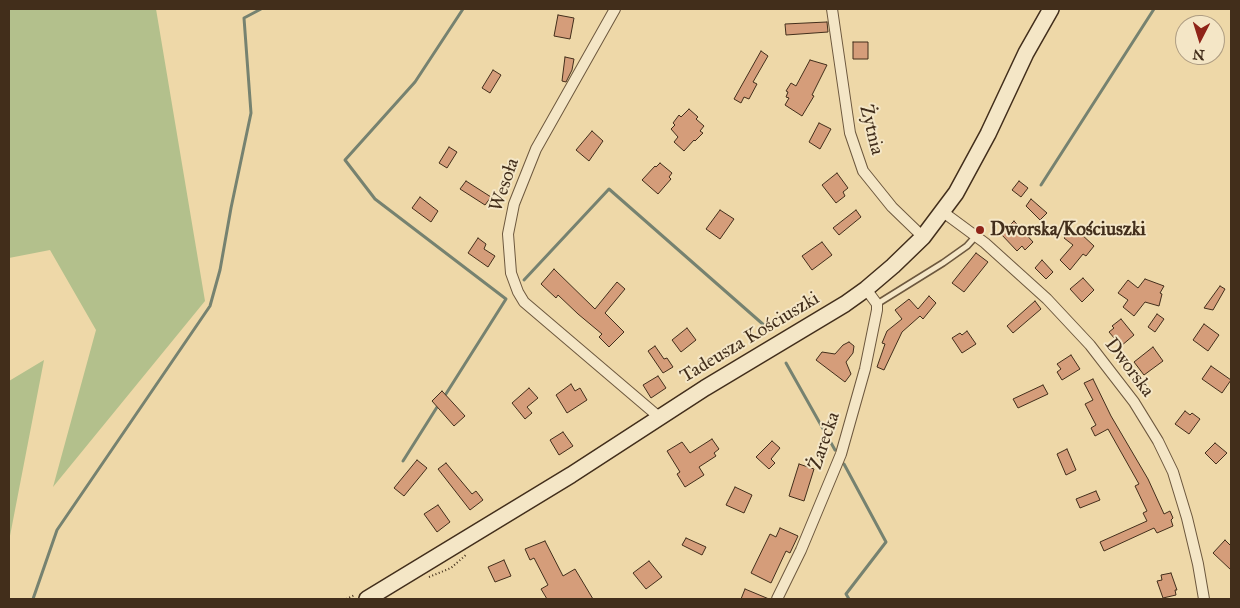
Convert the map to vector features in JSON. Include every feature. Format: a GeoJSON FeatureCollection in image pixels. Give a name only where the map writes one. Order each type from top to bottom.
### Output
{"type":"FeatureCollection","features":[{"type":"Feature","properties":{"kind":"main road","name":"Tadeusza Kościuszki"},"geometry":{"type":"LineString","coordinates":[[363,596],[571,475],[660,417],[866,289],[893,266],[923,236],[956,193],[974,163],[1026,53],[1051,9]]}},
{"type":"Feature","properties":{"kind":"street","name":"Wesoła"},"geometry":{"type":"LineString","coordinates":[[615,9],[536,149],[514,204],[508,234],[511,273],[524,302],[660,417]]}},
{"type":"Feature","properties":{"kind":"street","name":"Żytnia"},"geometry":{"type":"LineString","coordinates":[[832,9],[850,133],[863,171],[892,207],[923,236]]}},
{"type":"Feature","properties":{"kind":"street","name":"Dworska"},"geometry":{"type":"LineString","coordinates":[[943,212],[976,236],[1028,281],[1090,345],[1115,376],[1146,421],[1166,457],[1182,500],[1198,564],[1204,599]]}},
{"type":"Feature","properties":{"kind":"street"},"geometry":{"type":"LineString","coordinates":[[866,289],[877,304]]}},
{"type":"Feature","properties":{"kind":"street","name":"Żarecka"},"geometry":{"type":"LineString","coordinates":[[777,599],[801,550],[841,454],[865,369],[877,304]]}},
{"type":"Feature","properties":{"kind":"lane"},"geometry":{"type":"LineString","coordinates":[[877,304],[943,263],[967,246],[976,236]]}},
{"type":"Feature","properties":{"kind":"path"},"geometry":{"type":"LineString","coordinates":[[346,599],[363,596]]}},
{"type":"Feature","properties":{"kind":"green space"},"geometry":{"type":"Polygon","coordinates":[[[9,9],[156,9],[205,301],[53,487],[96,330],[50,250],[9,258],[9,9]]]}},
{"type":"Feature","properties":{"kind":"green space"},"geometry":{"type":"Polygon","coordinates":[[[44,360],[9,541],[9,381],[44,360]]]}},
{"type":"Feature","properties":{"kind":"building"},"geometry":{"type":"Polygon","coordinates":[[[558,15],[574,18],[570,39],[554,36],[558,15]]]}},
{"type":"Feature","properties":{"kind":"building"},"geometry":{"type":"Polygon","coordinates":[[[827,22],[828,32],[786,35],[785,24],[827,22]]]}},
{"type":"Feature","properties":{"kind":"building"},"geometry":{"type":"Polygon","coordinates":[[[853,42],[868,42],[868,59],[853,59],[853,42]]]}},
{"type":"Feature","properties":{"kind":"building"},"geometry":{"type":"Polygon","coordinates":[[[761,51],[768,56],[753,82],[757,84],[749,99],[744,97],[741,103],[734,99],[761,51]]]}},
{"type":"Feature","properties":{"kind":"building"},"geometry":{"type":"Polygon","coordinates":[[[565,57],[574,59],[572,70],[566,82],[562,81],[565,57]]]}},
{"type":"Feature","properties":{"kind":"building"},"geometry":{"type":"Polygon","coordinates":[[[810,60],[827,65],[812,95],[814,96],[802,116],[785,105],[789,98],[786,97],[788,92],[786,91],[791,83],[796,86],[810,60]]]}},
{"type":"Feature","properties":{"kind":"building"},"geometry":{"type":"Polygon","coordinates":[[[493,70],[501,75],[490,93],[482,88],[493,70]]]}},
{"type":"Feature","properties":{"kind":"building"},"geometry":{"type":"Polygon","coordinates":[[[689,109],[704,126],[700,131],[703,133],[684,151],[674,142],[678,137],[671,129],[679,115],[681,117],[689,109]]]}},
{"type":"Feature","properties":{"kind":"building"},"geometry":{"type":"Polygon","coordinates":[[[819,123],[831,129],[820,149],[809,142],[819,123]]]}},
{"type":"Feature","properties":{"kind":"building"},"geometry":{"type":"Polygon","coordinates":[[[592,131],[603,141],[589,161],[576,150],[592,131]]]}},
{"type":"Feature","properties":{"kind":"building"},"geometry":{"type":"Polygon","coordinates":[[[449,147],[457,152],[447,168],[439,163],[449,147]]]}},
{"type":"Feature","properties":{"kind":"building"},"geometry":{"type":"Polygon","coordinates":[[[660,163],[672,173],[669,177],[671,179],[658,194],[642,180],[660,163]]]}},
{"type":"Feature","properties":{"kind":"building"},"geometry":{"type":"Polygon","coordinates":[[[837,173],[848,188],[843,192],[845,196],[836,203],[822,185],[837,173]]]}},
{"type":"Feature","properties":{"kind":"building"},"geometry":{"type":"Polygon","coordinates":[[[466,181],[491,197],[485,205],[460,189],[466,181]]]}},
{"type":"Feature","properties":{"kind":"building"},"geometry":{"type":"Polygon","coordinates":[[[1019,181],[1028,188],[1021,197],[1012,190],[1019,181]]]}},
{"type":"Feature","properties":{"kind":"building"},"geometry":{"type":"Polygon","coordinates":[[[420,197],[438,211],[431,222],[412,208],[420,197]]]}},
{"type":"Feature","properties":{"kind":"building"},"geometry":{"type":"Polygon","coordinates":[[[1031,199],[1047,213],[1040,220],[1026,206],[1031,199]]]}},
{"type":"Feature","properties":{"kind":"building"},"geometry":{"type":"Polygon","coordinates":[[[720,210],[734,219],[720,239],[706,229],[720,210]]]}},
{"type":"Feature","properties":{"kind":"building"},"geometry":{"type":"Polygon","coordinates":[[[856,210],[861,217],[839,235],[833,228],[856,210]]]}},
{"type":"Feature","properties":{"kind":"building"},"geometry":{"type":"Polygon","coordinates":[[[1014,221],[1033,242],[1025,250],[1022,246],[1017,251],[1001,234],[1014,221]]]}},
{"type":"Feature","properties":{"kind":"building"},"geometry":{"type":"Polygon","coordinates":[[[1070,231],[1077,237],[1080,233],[1094,246],[1086,256],[1083,254],[1070,270],[1060,260],[1073,245],[1064,238],[1070,231]]]}},
{"type":"Feature","properties":{"kind":"building"},"geometry":{"type":"Polygon","coordinates":[[[478,238],[486,244],[484,249],[495,256],[488,267],[468,253],[478,238]]]}},
{"type":"Feature","properties":{"kind":"building"},"geometry":{"type":"Polygon","coordinates":[[[822,242],[832,255],[812,270],[802,256],[822,242]]]}},
{"type":"Feature","properties":{"kind":"building"},"geometry":{"type":"Polygon","coordinates":[[[976,253],[988,262],[964,292],[952,283],[976,253]]]}},
{"type":"Feature","properties":{"kind":"building"},"geometry":{"type":"Polygon","coordinates":[[[1042,260],[1053,272],[1046,279],[1035,268],[1042,260]]]}},
{"type":"Feature","properties":{"kind":"building"},"geometry":{"type":"Polygon","coordinates":[[[554,269],[595,309],[617,282],[625,289],[605,313],[624,332],[609,347],[599,337],[602,334],[558,295],[556,298],[541,284],[554,269]]]}},
{"type":"Feature","properties":{"kind":"building"},"geometry":{"type":"Polygon","coordinates":[[[1083,278],[1094,290],[1082,302],[1070,289],[1083,278]]]}},
{"type":"Feature","properties":{"kind":"building"},"geometry":{"type":"Polygon","coordinates":[[[1145,279],[1164,286],[1160,293],[1162,294],[1159,306],[1145,302],[1134,316],[1123,307],[1128,300],[1118,293],[1128,280],[1138,288],[1145,279]]]}},
{"type":"Feature","properties":{"kind":"building"},"geometry":{"type":"Polygon","coordinates":[[[1220,286],[1225,289],[1213,310],[1204,308],[1220,286]]]}},
{"type":"Feature","properties":{"kind":"building"},"geometry":{"type":"Polygon","coordinates":[[[929,296],[936,303],[923,319],[920,316],[902,332],[884,370],[877,367],[885,344],[882,343],[887,331],[902,319],[895,310],[909,299],[918,309],[929,296]]]}},
{"type":"Feature","properties":{"kind":"building"},"geometry":{"type":"Polygon","coordinates":[[[1035,301],[1041,309],[1013,333],[1007,326],[1035,301]]]}},
{"type":"Feature","properties":{"kind":"building"},"geometry":{"type":"Polygon","coordinates":[[[1157,314],[1164,319],[1155,332],[1148,327],[1157,314]]]}},
{"type":"Feature","properties":{"kind":"building"},"geometry":{"type":"Polygon","coordinates":[[[1121,319],[1134,335],[1121,346],[1109,332],[1114,328],[1112,326],[1121,319]]]}},
{"type":"Feature","properties":{"kind":"building"},"geometry":{"type":"Polygon","coordinates":[[[1204,324],[1219,335],[1208,351],[1193,340],[1204,324]]]}},
{"type":"Feature","properties":{"kind":"building"},"geometry":{"type":"Polygon","coordinates":[[[687,328],[696,340],[681,352],[672,340],[687,328]]]}},
{"type":"Feature","properties":{"kind":"building"},"geometry":{"type":"Polygon","coordinates":[[[967,331],[976,344],[962,353],[952,338],[960,333],[962,335],[967,331]]]}},
{"type":"Feature","properties":{"kind":"building"},"geometry":{"type":"Polygon","coordinates":[[[849,342],[854,346],[853,353],[846,362],[851,374],[845,382],[816,360],[822,352],[835,354],[843,345],[849,342]]]}},
{"type":"Feature","properties":{"kind":"building"},"geometry":{"type":"Polygon","coordinates":[[[655,346],[664,359],[667,358],[673,367],[663,373],[648,351],[655,346]]]}},
{"type":"Feature","properties":{"kind":"building"},"geometry":{"type":"Polygon","coordinates":[[[1153,347],[1163,361],[1144,375],[1134,362],[1153,347]]]}},
{"type":"Feature","properties":{"kind":"building"},"geometry":{"type":"Polygon","coordinates":[[[1071,355],[1080,369],[1062,380],[1057,372],[1061,369],[1057,364],[1071,355]]]}},
{"type":"Feature","properties":{"kind":"building"},"geometry":{"type":"Polygon","coordinates":[[[1211,366],[1231,380],[1222,393],[1202,379],[1211,366]]]}},
{"type":"Feature","properties":{"kind":"building"},"geometry":{"type":"Polygon","coordinates":[[[658,376],[666,388],[651,398],[643,385],[658,376]]]}},
{"type":"Feature","properties":{"kind":"building"},"geometry":{"type":"Polygon","coordinates":[[[1093,379],[1111,416],[1148,479],[1164,514],[1170,511],[1173,518],[1171,520],[1173,526],[1157,533],[1154,528],[1104,551],[1100,542],[1147,521],[1143,513],[1147,511],[1135,486],[1139,484],[1108,429],[1095,436],[1091,428],[1096,425],[1085,404],[1093,400],[1084,383],[1093,379]]]}},
{"type":"Feature","properties":{"kind":"building"},"geometry":{"type":"Polygon","coordinates":[[[571,384],[575,391],[580,388],[587,400],[567,413],[556,395],[571,384]]]}},
{"type":"Feature","properties":{"kind":"building"},"geometry":{"type":"Polygon","coordinates":[[[1043,385],[1048,394],[1018,408],[1013,399],[1043,385]]]}},
{"type":"Feature","properties":{"kind":"building"},"geometry":{"type":"Polygon","coordinates":[[[529,388],[538,398],[527,407],[532,413],[525,419],[512,403],[529,388]]]}},
{"type":"Feature","properties":{"kind":"building"},"geometry":{"type":"Polygon","coordinates":[[[442,391],[465,416],[454,426],[432,401],[442,391]]]}},
{"type":"Feature","properties":{"kind":"building"},"geometry":{"type":"Polygon","coordinates":[[[1185,411],[1190,415],[1192,413],[1200,419],[1189,434],[1175,424],[1185,411]]]}},
{"type":"Feature","properties":{"kind":"building"},"geometry":{"type":"Polygon","coordinates":[[[563,432],[573,446],[559,455],[550,440],[563,432]]]}},
{"type":"Feature","properties":{"kind":"building"},"geometry":{"type":"Polygon","coordinates":[[[712,439],[719,449],[714,453],[716,456],[699,467],[704,475],[685,487],[677,474],[680,472],[667,451],[682,442],[690,453],[712,439]]]}},
{"type":"Feature","properties":{"kind":"building"},"geometry":{"type":"Polygon","coordinates":[[[772,441],[780,448],[771,459],[775,463],[769,469],[756,457],[772,441]]]}},
{"type":"Feature","properties":{"kind":"building"},"geometry":{"type":"Polygon","coordinates":[[[1215,443],[1227,453],[1216,464],[1205,453],[1215,443]]]}},
{"type":"Feature","properties":{"kind":"building"},"geometry":{"type":"Polygon","coordinates":[[[1067,449],[1076,470],[1066,475],[1057,454],[1067,449]]]}},
{"type":"Feature","properties":{"kind":"building"},"geometry":{"type":"Polygon","coordinates":[[[417,460],[427,468],[404,496],[394,488],[417,460]]]}},
{"type":"Feature","properties":{"kind":"building"},"geometry":{"type":"Polygon","coordinates":[[[446,463],[472,494],[476,491],[483,500],[470,510],[438,469],[446,463]]]}},
{"type":"Feature","properties":{"kind":"building"},"geometry":{"type":"Polygon","coordinates":[[[799,464],[814,469],[804,501],[789,496],[799,464]]]}},
{"type":"Feature","properties":{"kind":"building"},"geometry":{"type":"Polygon","coordinates":[[[735,487],[752,495],[744,513],[726,505],[735,487]]]}},
{"type":"Feature","properties":{"kind":"building"},"geometry":{"type":"Polygon","coordinates":[[[1096,491],[1100,500],[1080,508],[1076,499],[1096,491]]]}},
{"type":"Feature","properties":{"kind":"building"},"geometry":{"type":"Polygon","coordinates":[[[438,505],[450,522],[437,532],[424,514],[438,505]]]}},
{"type":"Feature","properties":{"kind":"building"},"geometry":{"type":"Polygon","coordinates":[[[780,528],[798,536],[790,553],[786,551],[771,583],[751,573],[770,534],[776,537],[780,528]]]}},
{"type":"Feature","properties":{"kind":"building"},"geometry":{"type":"Polygon","coordinates":[[[686,538],[706,547],[702,555],[682,545],[686,538]]]}},
{"type":"Feature","properties":{"kind":"building"},"geometry":{"type":"Polygon","coordinates":[[[1225,540],[1231,546],[1231,570],[1213,553],[1225,540]]]}},
{"type":"Feature","properties":{"kind":"building"},"geometry":{"type":"Polygon","coordinates":[[[545,541],[563,576],[575,569],[593,599],[547,599],[541,589],[548,585],[534,558],[530,560],[525,549],[545,541]]]}},
{"type":"Feature","properties":{"kind":"building"},"geometry":{"type":"Polygon","coordinates":[[[504,560],[511,576],[495,582],[488,567],[504,560]]]}},
{"type":"Feature","properties":{"kind":"building"},"geometry":{"type":"Polygon","coordinates":[[[649,561],[662,577],[646,589],[633,573],[649,561]]]}},
{"type":"Feature","properties":{"kind":"building"},"geometry":{"type":"Polygon","coordinates":[[[1171,573],[1177,590],[1175,590],[1176,595],[1163,598],[1157,581],[1162,580],[1161,575],[1171,573]]]}},
{"type":"Feature","properties":{"kind":"building"},"geometry":{"type":"Polygon","coordinates":[[[745,589],[769,599],[741,599],[745,589]]]}},
{"type":"Feature","properties":{"kind":"waterway"},"geometry":{"type":"LineString","coordinates":[[33,599],[57,530],[210,306],[220,270],[251,113],[244,18],[261,9]]}},
{"type":"Feature","properties":{"kind":"waterway"},"geometry":{"type":"LineString","coordinates":[[444,397],[506,299],[375,199],[345,160],[415,82],[463,9]]}},
{"type":"Feature","properties":{"kind":"waterway"},"geometry":{"type":"LineString","coordinates":[[1041,185],[1154,9]]}},
{"type":"Feature","properties":{"kind":"waterway"},"geometry":{"type":"LineString","coordinates":[[524,280],[609,189],[765,326]]}},
{"type":"Feature","properties":{"kind":"waterway"},"geometry":{"type":"LineString","coordinates":[[786,363],[835,450]]}},
{"type":"Feature","properties":{"kind":"waterway"},"geometry":{"type":"LineString","coordinates":[[403,461],[439,404]]}},
{"type":"Feature","properties":{"kind":"waterway"},"geometry":{"type":"LineString","coordinates":[[844,464],[886,542],[846,594],[849,599]]}},
{"type":"Feature","properties":{"kind":"place","name":"Dworska/Kościuszki"},"geometry":{"type":"Point","coordinates":[980,230]}}]}
